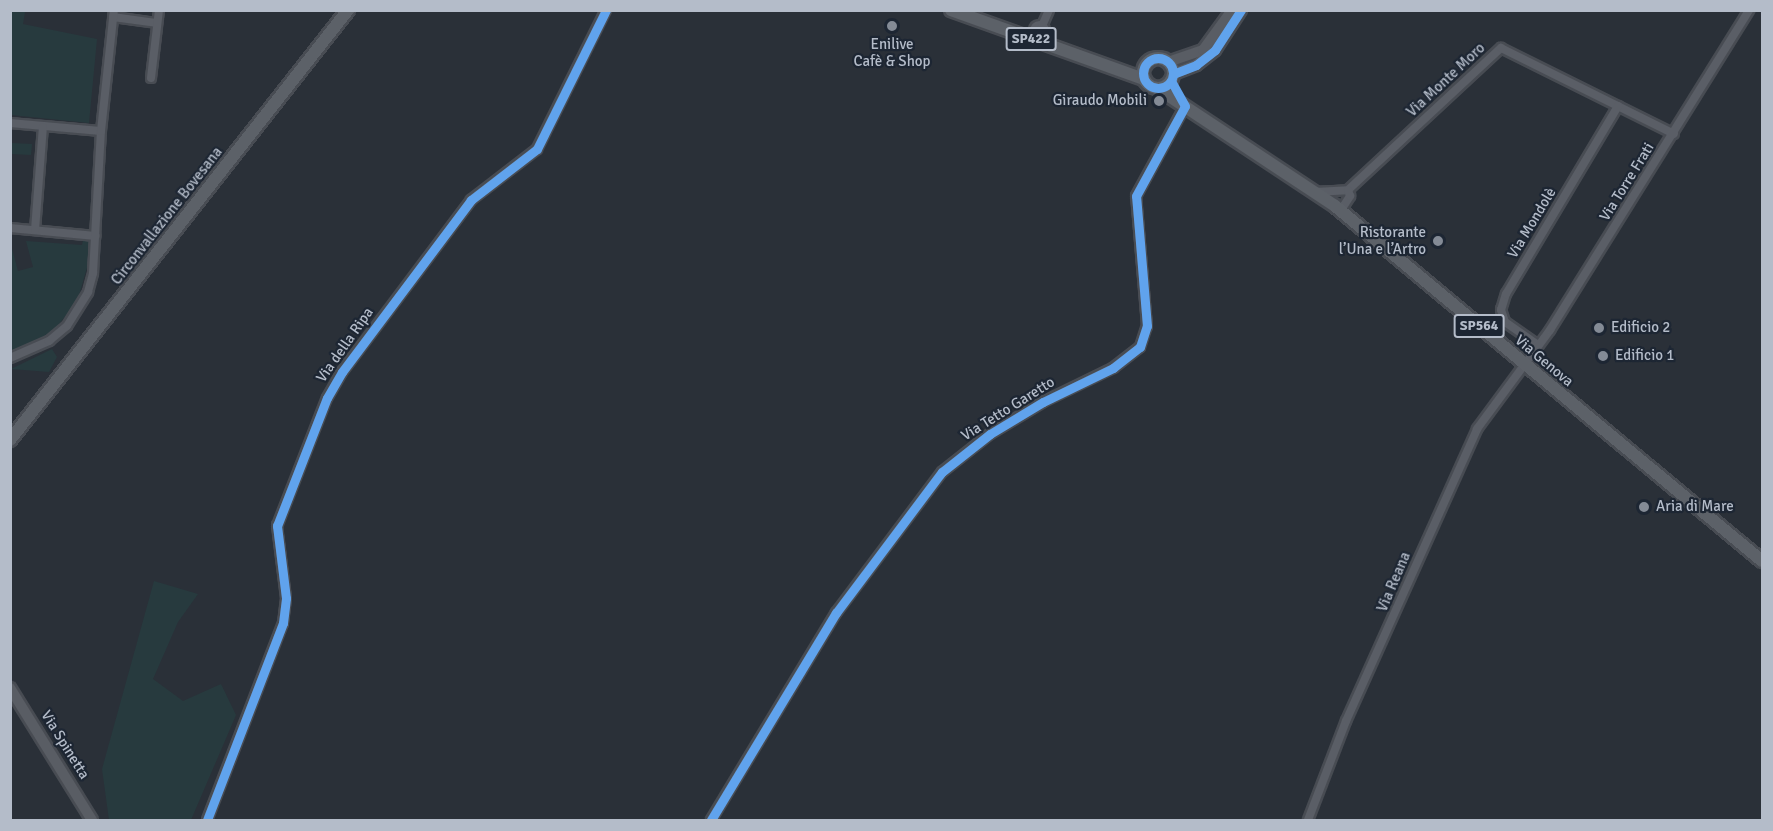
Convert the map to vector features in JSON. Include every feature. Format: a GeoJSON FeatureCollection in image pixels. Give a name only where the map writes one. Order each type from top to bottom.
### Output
{"type":"FeatureCollection","features":[{"type":"Feature","properties":{"kind":"main road","name":"Circonvallazione Bovesana"},"geometry":{"type":"LineString","coordinates":[[10,440],[348,10]]}},
{"type":"Feature","properties":{"kind":"main road","name":"SP422"},"geometry":{"type":"LineString","coordinates":[[951,10],[1112,65],[1144,79],[1157,88],[1171,72],[1154,59],[1146,65],[1112,65]]}},
{"type":"Feature","properties":{"kind":"main road"},"geometry":{"type":"LineString","coordinates":[[1144,79],[1146,65]]}},
{"type":"Feature","properties":{"kind":"main road","name":"Via Genova"},"geometry":{"type":"LineString","coordinates":[[1171,72],[1185,106]]}},
{"type":"Feature","properties":{"kind":"main road","name":"Via Genova"},"geometry":{"type":"LineString","coordinates":[[1157,88],[1338,208],[1762,561]]}},
{"type":"Feature","properties":{"kind":"street"},"geometry":{"type":"LineString","coordinates":[[152,78],[159,10]]}},
{"type":"Feature","properties":{"kind":"street","name":"Via della Ripa"},"geometry":{"type":"LineString","coordinates":[[207,820],[284,623],[286,598],[277,526],[327,398],[342,372],[471,200],[537,149],[606,10]]}},
{"type":"Feature","properties":{"kind":"street"},"geometry":{"type":"LineString","coordinates":[[1036,38],[1044,33],[1042,26],[1049,10]]}},
{"type":"Feature","properties":{"kind":"street","name":"SP422"},"geometry":{"type":"LineString","coordinates":[[1171,72],[1203,50],[1232,10]]}},
{"type":"Feature","properties":{"kind":"street","name":"SP422"},"geometry":{"type":"LineString","coordinates":[[1171,72],[1196,64],[1215,50],[1241,10]]}},
{"type":"Feature","properties":{"kind":"street","name":"Via Torre Frati"},"geometry":{"type":"LineString","coordinates":[[1524,364],[1674,134],[1749,10]]}},
{"type":"Feature","properties":{"kind":"street"},"geometry":{"type":"LineString","coordinates":[[10,357],[49,341],[74,318],[88,292],[96,236],[101,131],[113,14],[156,23]]}},
{"type":"Feature","properties":{"kind":"street","name":"Via Monte Moro"},"geometry":{"type":"LineString","coordinates":[[1338,208],[1350,196],[1348,190],[1501,48],[1674,134]]}},
{"type":"Feature","properties":{"kind":"street","name":"Via Tetto Garetto"},"geometry":{"type":"LineString","coordinates":[[711,820],[836,613],[942,472],[990,434],[1043,402],[1113,368],[1140,347],[1147,326],[1136,196],[1185,106]]}},
{"type":"Feature","properties":{"kind":"street","name":"Via Mondolè"},"geometry":{"type":"LineString","coordinates":[[1538,345],[1506,322],[1501,310],[1506,294],[1618,106]]}},
{"type":"Feature","properties":{"kind":"street"},"geometry":{"type":"LineString","coordinates":[[10,123],[101,131]]}},
{"type":"Feature","properties":{"kind":"street"},"geometry":{"type":"LineString","coordinates":[[35,230],[43,127]]}},
{"type":"Feature","properties":{"kind":"street"},"geometry":{"type":"LineString","coordinates":[[1338,208],[1339,190]]}},
{"type":"Feature","properties":{"kind":"street"},"geometry":{"type":"LineString","coordinates":[[1314,192],[1348,190]]}},
{"type":"Feature","properties":{"kind":"street"},"geometry":{"type":"LineString","coordinates":[[10,228],[96,236]]}},
{"type":"Feature","properties":{"kind":"street","name":"Via Reana"},"geometry":{"type":"LineString","coordinates":[[1308,820],[1346,721],[1459,464],[1495,399],[1524,364]]}},
{"type":"Feature","properties":{"kind":"street","name":"Via Spinetta"},"geometry":{"type":"LineString","coordinates":[[10,688],[92,820]]}},
{"type":"Feature","properties":{"kind":"green space"},"geometry":{"type":"Polygon","coordinates":[[[10,11],[25,12],[23,24],[97,39],[89,123],[11,115],[10,11]]]}},
{"type":"Feature","properties":{"kind":"green space"},"geometry":{"type":"Polygon","coordinates":[[[12,143],[32,144],[31,155],[11,154],[12,143]]]}},
{"type":"Feature","properties":{"kind":"green space"},"geometry":{"type":"Polygon","coordinates":[[[83,240],[90,241],[89,261],[77,302],[55,329],[27,347],[11,352],[10,241],[18,271],[33,267],[26,241],[82,245],[83,240]]]}},
{"type":"Feature","properties":{"kind":"green space"},"geometry":{"type":"Polygon","coordinates":[[[52,349],[57,357],[49,372],[11,369],[52,349]]]}},
{"type":"Feature","properties":{"kind":"green space"},"geometry":{"type":"Polygon","coordinates":[[[154,581],[198,594],[178,622],[153,679],[183,701],[221,684],[236,715],[191,820],[109,820],[102,769],[154,581]]]}},
{"type":"Feature","properties":{"kind":"cycle path"},"geometry":{"type":"LineString","coordinates":[[207,820],[283,623],[286,598],[277,526],[327,398],[342,372],[471,200],[537,149],[606,10]]}},
{"type":"Feature","properties":{"kind":"cycle path"},"geometry":{"type":"LineString","coordinates":[[1173,74],[1196,65],[1215,50],[1241,10]]}},
{"type":"Feature","properties":{"kind":"cycle path"},"geometry":{"type":"LineString","coordinates":[[1158,58],[1164,59],[1172,67],[1173,73],[1172,79],[1164,87],[1158,88],[1152,87],[1144,79],[1143,73],[1144,67],[1152,59],[1158,58]]}},
{"type":"Feature","properties":{"kind":"cycle path"},"geometry":{"type":"LineString","coordinates":[[711,820],[836,613],[942,472],[990,434],[1043,402],[1113,368],[1140,347],[1147,326],[1136,196],[1185,106],[1171,81]]}},
{"type":"Feature","properties":{"kind":"place","name":"Enilive Cafè & Shop"},"geometry":{"type":"Point","coordinates":[892,26]}},
{"type":"Feature","properties":{"kind":"place","name":"Giraudo Mobili"},"geometry":{"type":"Point","coordinates":[1159,101]}},
{"type":"Feature","properties":{"kind":"place","name":"Ristorante l’Una e l’Artro"},"geometry":{"type":"Point","coordinates":[1438,241]}},
{"type":"Feature","properties":{"kind":"place","name":"Edificio 2"},"geometry":{"type":"Point","coordinates":[1599,328]}},
{"type":"Feature","properties":{"kind":"place","name":"Edificio 1"},"geometry":{"type":"Point","coordinates":[1603,356]}},
{"type":"Feature","properties":{"kind":"place","name":"Aria di Mare"},"geometry":{"type":"Point","coordinates":[1644,507]}}]}
